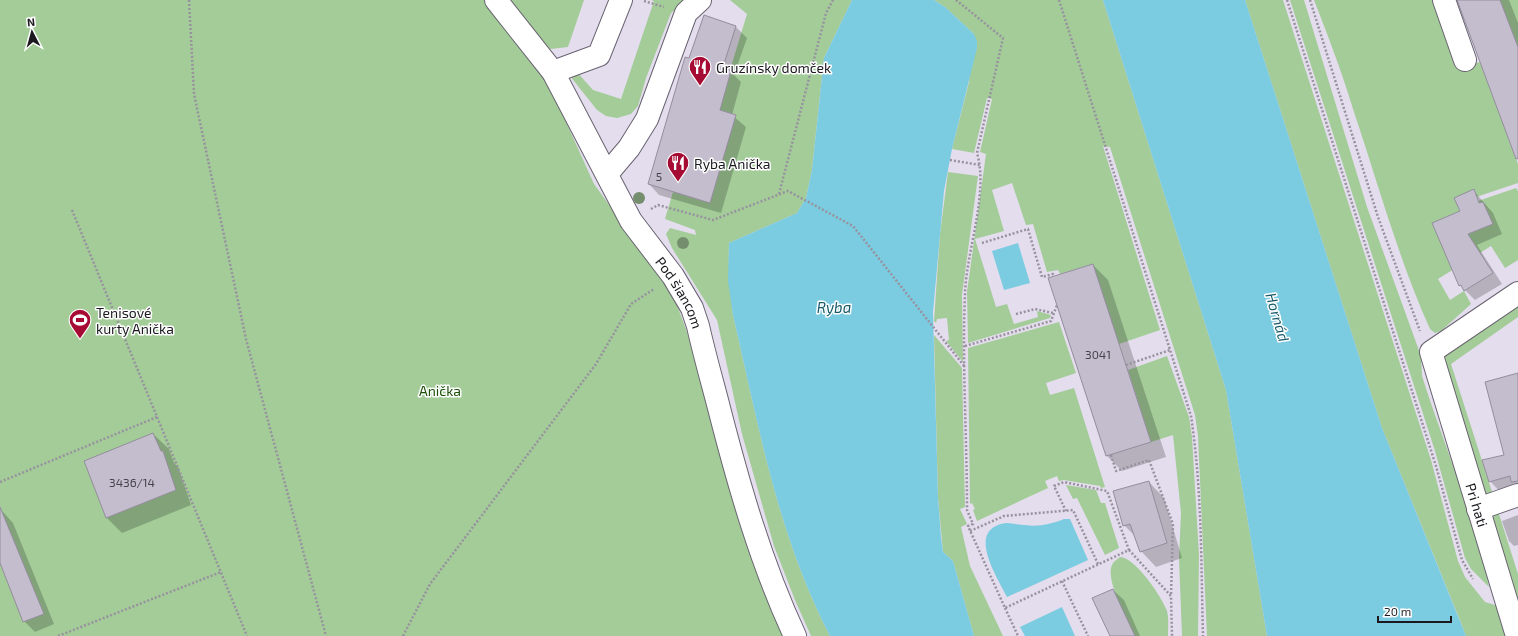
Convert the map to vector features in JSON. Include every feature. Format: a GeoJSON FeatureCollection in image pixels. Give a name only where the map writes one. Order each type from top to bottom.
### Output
{"type":"FeatureCollection","features":[{"type":"Feature","properties":{"kind":"lane","name":"Pod šiancom"},"geometry":{"type":"LineString","coordinates":[[496,0],[553,72],[631,221],[673,276],[692,308],[734,466],[757,543],[795,636]]}},
{"type":"Feature","properties":{"kind":"lane"},"geometry":{"type":"LineString","coordinates":[[553,72],[599,55],[621,0]]}},
{"type":"Feature","properties":{"kind":"lane"},"geometry":{"type":"LineString","coordinates":[[607,174],[629,148],[647,119],[686,13],[700,0]]}},
{"type":"Feature","properties":{"kind":"lane"},"geometry":{"type":"LineString","coordinates":[[1444,0],[1465,60]]}},
{"type":"Feature","properties":{"kind":"lane"},"geometry":{"type":"LineString","coordinates":[[1431,352],[1518,293]]}},
{"type":"Feature","properties":{"kind":"lane","name":"Pri hati"},"geometry":{"type":"LineString","coordinates":[[1431,352],[1517,636]]}},
{"type":"Feature","properties":{"kind":"lane"},"geometry":{"type":"LineString","coordinates":[[1478,509],[1518,495]]}},
{"type":"Feature","properties":{"kind":"path"},"geometry":{"type":"LineString","coordinates":[[189,0],[194,94],[246,340],[326,636]]}},
{"type":"Feature","properties":{"kind":"path"},"geometry":{"type":"LineString","coordinates":[[639,0],[653,4]]}},
{"type":"Feature","properties":{"kind":"path"},"geometry":{"type":"LineString","coordinates":[[779,194],[826,13],[832,0]]}},
{"type":"Feature","properties":{"kind":"path"},"geometry":{"type":"LineString","coordinates":[[956,0],[1003,38],[977,153],[980,165],[978,200],[965,293],[967,510],[973,524],[968,526],[970,531],[1018,636]]}},
{"type":"Feature","properties":{"kind":"path"},"geometry":{"type":"LineString","coordinates":[[1059,0],[1191,416],[1194,436],[1202,554],[1203,636]]}},
{"type":"Feature","properties":{"kind":"path"},"geometry":{"type":"LineString","coordinates":[[1287,0],[1436,466],[1462,560]]}},
{"type":"Feature","properties":{"kind":"path"},"geometry":{"type":"LineString","coordinates":[[1310,0],[1378,217],[1417,324],[1431,352]]}},
{"type":"Feature","properties":{"kind":"path"},"geometry":{"type":"LineString","coordinates":[[950,160],[980,165]]}},
{"type":"Feature","properties":{"kind":"path"},"geometry":{"type":"LineString","coordinates":[[631,221],[658,205],[713,220],[788,191],[853,226],[965,367]]}},
{"type":"Feature","properties":{"kind":"path"},"geometry":{"type":"LineString","coordinates":[[72,210],[247,636]]}},
{"type":"Feature","properties":{"kind":"path"},"geometry":{"type":"LineString","coordinates":[[982,243],[1028,229],[1042,277],[1053,274],[1054,276]]}},
{"type":"Feature","properties":{"kind":"path"},"geometry":{"type":"LineString","coordinates":[[403,636],[430,584],[596,364],[631,304],[673,276]]}},
{"type":"Feature","properties":{"kind":"path"},"geometry":{"type":"LineString","coordinates":[[965,346],[1051,321],[1057,305]]}},
{"type":"Feature","properties":{"kind":"path"},"geometry":{"type":"LineString","coordinates":[[1016,314],[1035,309],[1053,313]]}},
{"type":"Feature","properties":{"kind":"path"},"geometry":{"type":"LineString","coordinates":[[1126,365],[1170,350]]}},
{"type":"Feature","properties":{"kind":"path"},"geometry":{"type":"LineString","coordinates":[[0,482],[157,417]]}},
{"type":"Feature","properties":{"kind":"path"},"geometry":{"type":"LineString","coordinates":[[1111,455],[1116,471],[1149,460],[1173,524],[1171,596],[1172,636]]}},
{"type":"Feature","properties":{"kind":"path"},"geometry":{"type":"LineString","coordinates":[[1066,511],[1054,486],[1064,482],[1107,491],[1129,550],[1171,596]]}},
{"type":"Feature","properties":{"kind":"path"},"geometry":{"type":"LineString","coordinates":[[970,531],[1004,516],[1073,510],[1098,564]]}},
{"type":"Feature","properties":{"kind":"path"},"geometry":{"type":"LineString","coordinates":[[1005,608],[1129,550]]}},
{"type":"Feature","properties":{"kind":"path"},"geometry":{"type":"LineString","coordinates":[[58,636],[221,572]]}},
{"type":"Feature","properties":{"kind":"path"},"geometry":{"type":"LineString","coordinates":[[1062,581],[1088,636]]}},
{"type":"Feature","properties":{"kind":"green space","name":"Anička"},"geometry":{"type":"Polygon","coordinates":[[[0,0],[584,0],[568,47],[551,49],[546,46],[544,79],[552,91],[594,184],[654,267],[675,300],[687,332],[720,453],[784,636],[0,636],[0,0]]]}},
{"type":"Feature","properties":{"kind":"green space"},"geometry":{"type":"Polygon","coordinates":[[[651,0],[687,0],[671,13],[646,78],[638,106],[631,114],[617,118],[606,116],[597,110],[570,76],[576,71],[593,90],[621,99],[654,1],[651,0]]]}},
{"type":"Feature","properties":{"kind":"green space"},"geometry":{"type":"Polygon","coordinates":[[[730,0],[852,0],[824,58],[812,170],[806,198],[797,213],[729,243],[733,315],[771,479],[796,558],[830,636],[811,636],[795,600],[774,546],[742,434],[717,320],[672,248],[666,234],[670,228],[696,235],[695,230],[665,219],[673,192],[710,203],[736,115],[720,110],[731,71],[730,70],[747,14],[730,0]]]}},
{"type":"Feature","properties":{"kind":"green space"},"geometry":{"type":"Polygon","coordinates":[[[934,0],[1103,0],[1226,390],[1267,636],[1207,636],[1198,436],[1195,415],[1110,147],[1103,146],[1160,330],[1119,344],[1093,264],[1060,274],[1058,270],[1047,272],[1033,224],[1026,225],[1012,183],[992,190],[1004,231],[975,239],[996,307],[1007,304],[1014,324],[1038,317],[1037,311],[1051,315],[1050,318],[968,343],[967,292],[986,154],[980,152],[992,99],[987,98],[974,153],[952,149],[969,82],[974,34],[945,7],[934,0]]]}},
{"type":"Feature","properties":{"kind":"green space"},"geometry":{"type":"Polygon","coordinates":[[[1245,0],[1283,0],[1431,460],[1458,561],[1465,577],[1485,602],[1498,606],[1507,636],[1466,636],[1382,428],[1245,0]]]}},
{"type":"Feature","properties":{"kind":"green space"},"geometry":{"type":"Polygon","coordinates":[[[1290,0],[1304,0],[1367,207],[1421,356],[1422,376],[1476,534],[1489,587],[1471,569],[1465,558],[1435,451],[1290,0]]]}},
{"type":"Feature","properties":{"kind":"green space"},"geometry":{"type":"Polygon","coordinates":[[[1314,0],[1432,0],[1460,68],[1480,62],[1518,164],[1518,183],[1476,197],[1474,190],[1455,198],[1460,211],[1460,238],[1492,224],[1483,202],[1479,203],[1478,201],[1516,188],[1518,191],[1518,260],[1505,268],[1491,246],[1438,279],[1450,300],[1464,291],[1471,304],[1441,331],[1435,333],[1430,329],[1408,275],[1344,81],[1314,0]]]}},
{"type":"Feature","properties":{"kind":"green space"},"geometry":{"type":"Polygon","coordinates":[[[1500,0],[1518,0],[1518,47],[1500,0]]]}},
{"type":"Feature","properties":{"kind":"green space"},"geometry":{"type":"Polygon","coordinates":[[[948,172],[978,176],[962,295],[963,362],[946,341],[949,340],[947,318],[937,319],[936,323],[934,321],[940,234],[948,172]]]}},
{"type":"Feature","properties":{"kind":"green space"},"geometry":{"type":"Polygon","coordinates":[[[1518,301],[1518,317],[1451,364],[1493,495],[1485,494],[1444,367],[1445,357],[1452,348],[1518,301]]]}},
{"type":"Feature","properties":{"kind":"green space"},"geometry":{"type":"Polygon","coordinates":[[[1059,322],[1076,373],[1046,383],[1050,395],[1074,388],[1105,487],[1101,488],[1100,486],[1064,480],[1059,481],[1057,476],[1045,481],[1048,488],[977,521],[973,510],[975,509],[972,503],[970,504],[968,348],[1059,322]]]}},
{"type":"Feature","properties":{"kind":"green space"},"geometry":{"type":"Polygon","coordinates":[[[934,335],[962,368],[965,507],[960,509],[967,524],[961,527],[970,566],[1003,636],[974,636],[953,561],[943,552],[938,498],[934,335]]]}},
{"type":"Feature","properties":{"kind":"green space"},"geometry":{"type":"Polygon","coordinates":[[[1167,356],[1189,417],[1192,437],[1199,555],[1198,636],[1182,636],[1179,558],[1181,513],[1173,435],[1151,442],[1128,370],[1167,356]]]}},
{"type":"Feature","properties":{"kind":"green space"},"geometry":{"type":"Polygon","coordinates":[[[1066,485],[1096,490],[1101,503],[1105,503],[1119,548],[1105,555],[1077,498],[1073,499],[1066,485]]]}},
{"type":"Feature","properties":{"kind":"green space"},"geometry":{"type":"Polygon","coordinates":[[[1498,511],[1518,574],[1518,609],[1491,517],[1498,511]]]}},
{"type":"Feature","properties":{"kind":"green space"},"geometry":{"type":"Polygon","coordinates":[[[1120,557],[1133,563],[1140,570],[1160,597],[1168,614],[1168,636],[1135,636],[1122,610],[1111,578],[1113,563],[1120,557]]]}},
{"type":"Feature","properties":{"kind":"water","name":"Ryba"},"geometry":{"type":"Polygon","coordinates":[[[852,0],[934,0],[945,7],[974,34],[977,41],[977,48],[952,149],[944,191],[933,312],[938,498],[941,537],[943,552],[953,561],[974,636],[830,636],[796,558],[783,519],[761,439],[733,315],[728,281],[729,243],[797,213],[806,198],[812,170],[824,58],[852,0]]]}},
{"type":"Feature","properties":{"kind":"water","name":"Hornád"},"geometry":{"type":"Polygon","coordinates":[[[1103,0],[1245,0],[1382,428],[1466,636],[1267,636],[1226,390],[1103,0]]]}},
{"type":"Feature","properties":{"kind":"water"},"geometry":{"type":"Polygon","coordinates":[[[1018,243],[1030,283],[1004,290],[992,251],[1018,243]]]}},
{"type":"Feature","properties":{"kind":"water"},"geometry":{"type":"Polygon","coordinates":[[[1064,519],[1070,519],[1088,560],[1007,597],[987,555],[987,534],[994,527],[1006,523],[1030,526],[1050,524],[1064,519]]]}},
{"type":"Feature","properties":{"kind":"water"},"geometry":{"type":"Polygon","coordinates":[[[1062,607],[1075,636],[1025,636],[1020,627],[1062,607]]]}},
{"type":"Feature","properties":{"kind":"building"},"geometry":{"type":"Polygon","coordinates":[[[1457,0],[1500,0],[1518,47],[1518,158],[1516,159],[1457,0]]]}},
{"type":"Feature","properties":{"kind":"building"},"geometry":{"type":"Polygon","coordinates":[[[704,15],[736,26],[723,67],[731,71],[720,110],[736,115],[710,203],[648,184],[685,57],[689,58],[704,15]]]}},
{"type":"Feature","properties":{"kind":"building"},"geometry":{"type":"Polygon","coordinates":[[[1474,189],[1479,203],[1483,202],[1493,224],[1468,234],[1493,273],[1464,291],[1461,285],[1459,286],[1432,223],[1460,211],[1454,198],[1474,189]]]}},
{"type":"Feature","properties":{"kind":"building"},"geometry":{"type":"Polygon","coordinates":[[[1093,264],[1151,442],[1106,456],[1048,278],[1093,264]]]}},
{"type":"Feature","properties":{"kind":"building"},"geometry":{"type":"Polygon","coordinates":[[[1518,373],[1518,481],[1511,482],[1510,476],[1489,482],[1482,460],[1504,455],[1485,382],[1518,373]]]}},
{"type":"Feature","properties":{"kind":"building"},"geometry":{"type":"Polygon","coordinates":[[[153,433],[161,451],[163,451],[176,490],[106,518],[84,461],[153,433]]]}},
{"type":"Feature","properties":{"kind":"building"},"geometry":{"type":"Polygon","coordinates":[[[1149,481],[1167,543],[1140,552],[1130,524],[1123,526],[1113,491],[1149,481]]]}},
{"type":"Feature","properties":{"kind":"building"},"geometry":{"type":"Polygon","coordinates":[[[0,507],[44,614],[23,622],[0,563],[0,507]]]}},
{"type":"Feature","properties":{"kind":"building"},"geometry":{"type":"Polygon","coordinates":[[[1113,589],[1135,636],[1110,636],[1092,598],[1113,589]]]}},
{"type":"Feature","properties":{"kind":"place","name":"Gruzínsky domček"},"geometry":{"type":"Point","coordinates":[700,86]}},
{"type":"Feature","properties":{"kind":"place","name":"Ryba Anička"},"geometry":{"type":"Point","coordinates":[678,182]}},
{"type":"Feature","properties":{"kind":"place","name":"Tenisové kurty Anička"},"geometry":{"type":"Point","coordinates":[80,340]}}]}
